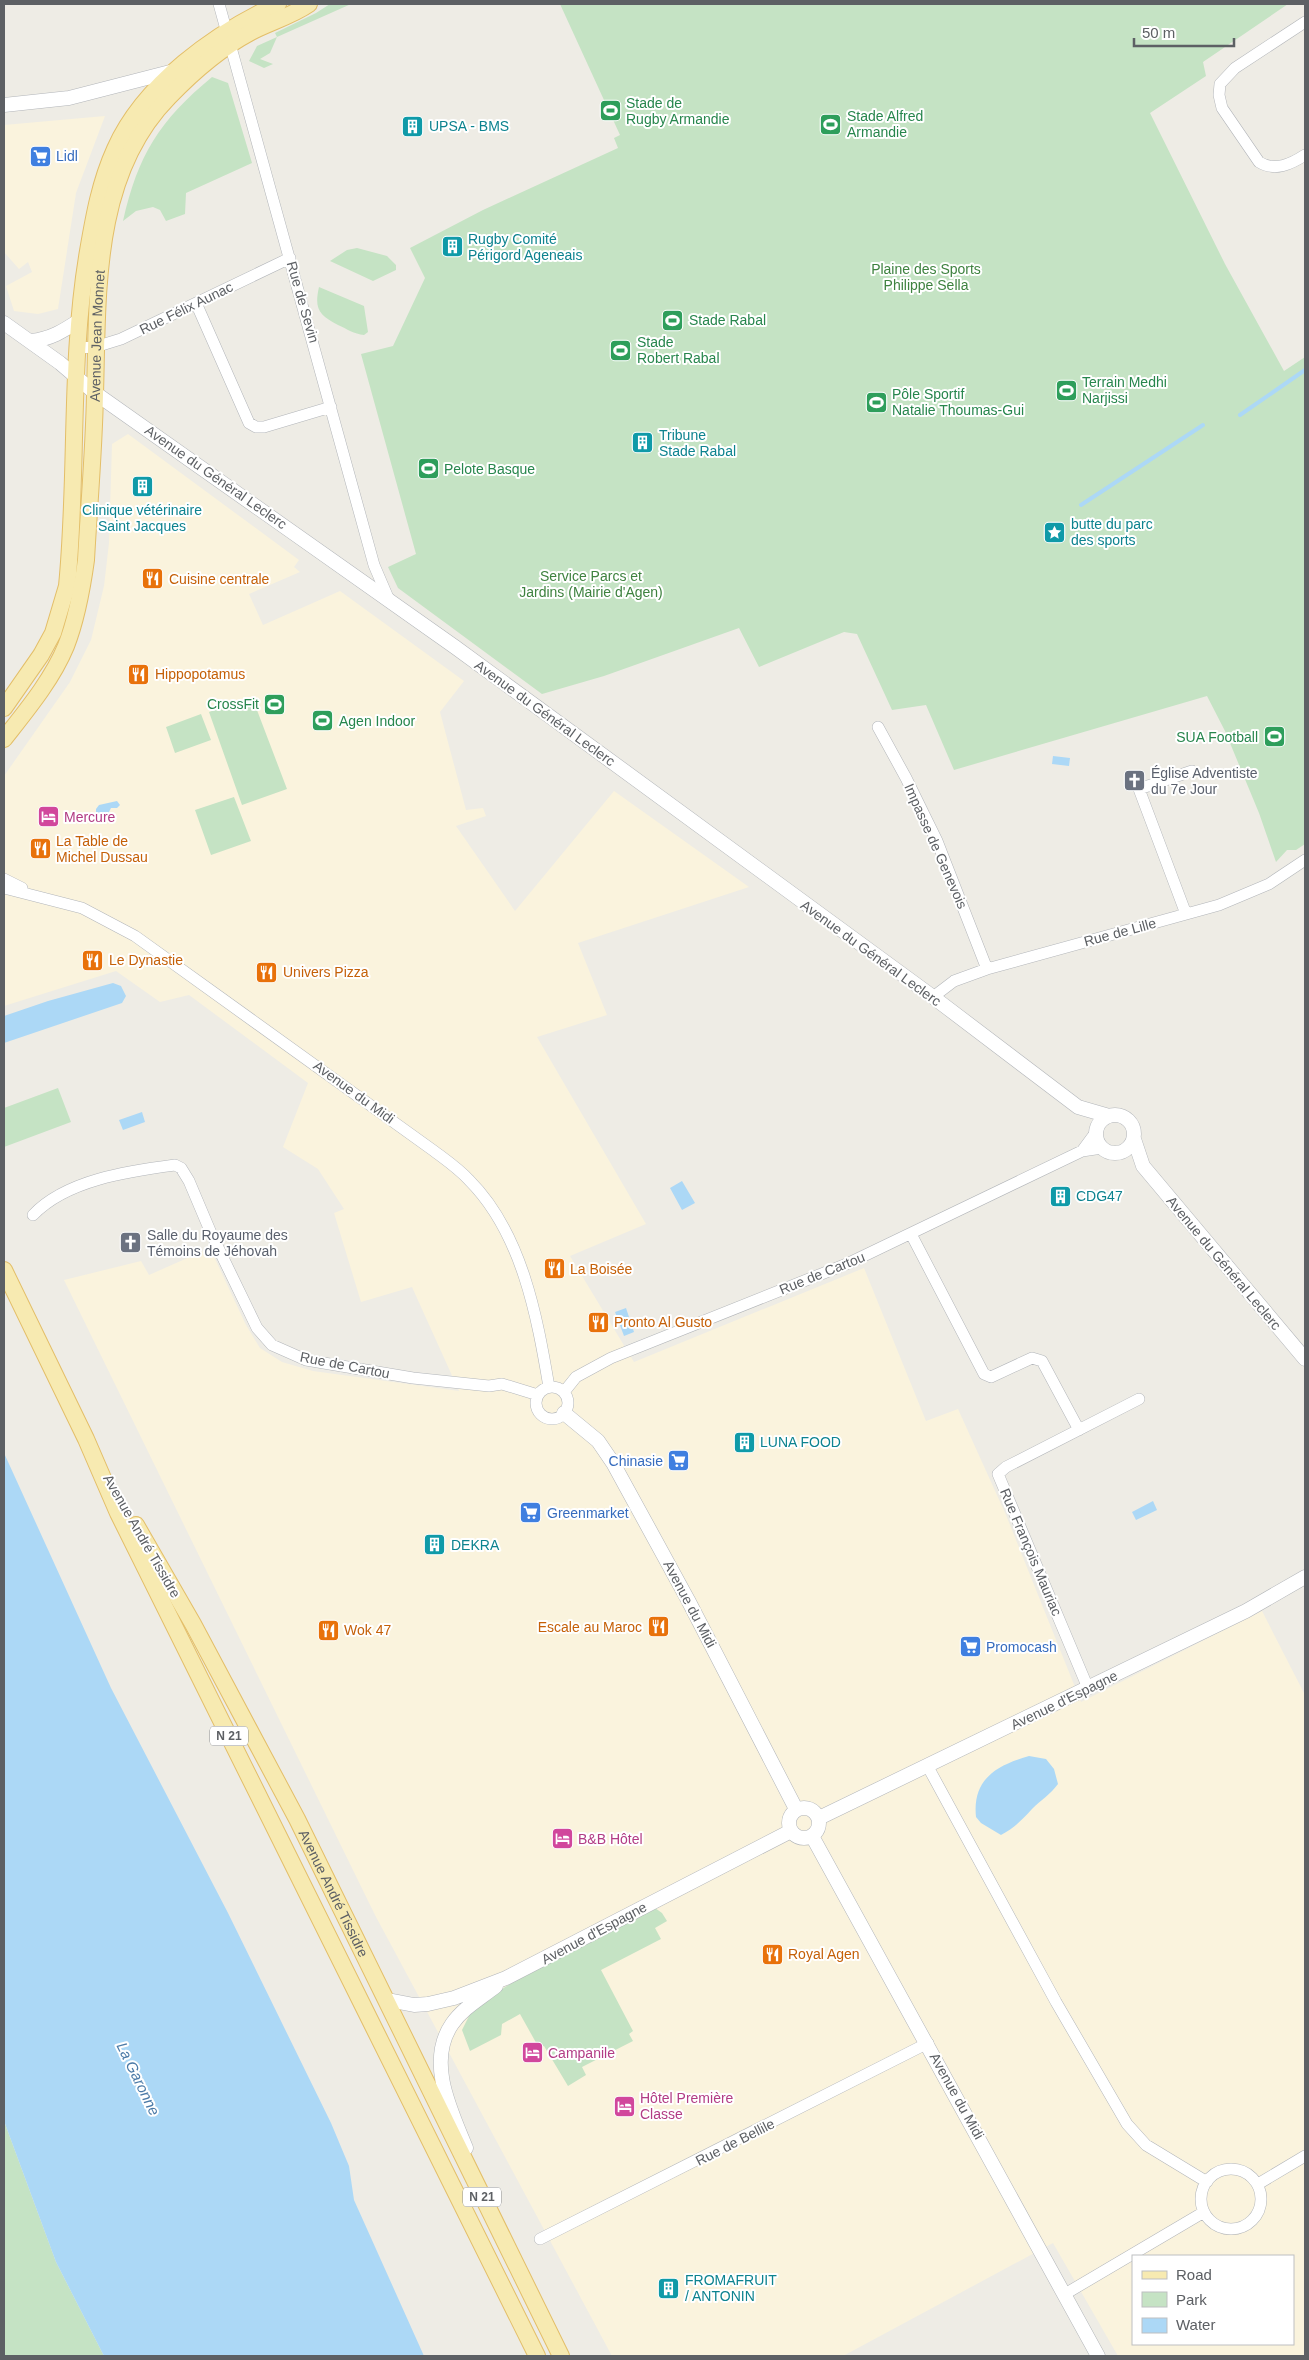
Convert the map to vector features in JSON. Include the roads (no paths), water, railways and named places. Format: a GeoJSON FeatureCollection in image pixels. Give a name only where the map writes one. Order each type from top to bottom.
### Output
{"type":"FeatureCollection","features":[{"type":"Feature","properties":{"kind":"main road","name":"Avenue Jean Monnet"},"geometry":{"type":"LineString","coordinates":[[4,739],[58,663],[79,606],[86,560],[100,269],[108,219],[119,178],[135,142],[169,97],[228,39],[246,18],[278,4]]}},
{"type":"Feature","properties":{"kind":"main road","name":"Avenue Jean Monnet"},"geometry":{"type":"LineString","coordinates":[[4,708],[41,655],[53,633],[67,586],[81,294],[98,196],[115,149],[142,107],[174,71],[191,56],[309,4]]}},
{"type":"Feature","properties":{"kind":"main road","name":"Avenue André Tissidre"},"geometry":{"type":"LineString","coordinates":[[4,1261],[15,1291]]}},
{"type":"Feature","properties":{"kind":"main road","name":"Avenue André Tissidre"},"geometry":{"type":"LineString","coordinates":[[4,1270],[86,1439],[118,1513],[537,2356]]}},
{"type":"Feature","properties":{"kind":"main road","name":"Avenue André Tissidre"},"geometry":{"type":"LineString","coordinates":[[86,1439],[193,1624],[297,1819],[388,2000],[404,2038],[561,2356]]}},
{"type":"Feature","properties":{"kind":"street","name":"Rue de Sevin"},"geometry":{"type":"LineString","coordinates":[[219,4],[374,566],[388,600]]}},
{"type":"Feature","properties":{"kind":"street"},"geometry":{"type":"LineString","coordinates":[[1305,22],[1235,68],[1223,80],[1219,95],[1222,108],[1259,162],[1268,168],[1278,167],[1305,155]]}},
{"type":"Feature","properties":{"kind":"street"},"geometry":{"type":"LineString","coordinates":[[4,105],[69,98],[174,71]]}},
{"type":"Feature","properties":{"kind":"street","name":"Rue Félix Aunac"},"geometry":{"type":"LineString","coordinates":[[78,348],[95,347],[121,339],[290,258]]}},
{"type":"Feature","properties":{"kind":"street"},"geometry":{"type":"LineString","coordinates":[[196,303],[250,423],[256,427],[264,427],[331,406]]}},
{"type":"Feature","properties":{"kind":"street"},"geometry":{"type":"LineString","coordinates":[[31,341],[44,340],[61,333],[80,320]]}},
{"type":"Feature","properties":{"kind":"street","name":"Avenue du Général Leclerc"},"geometry":{"type":"LineString","coordinates":[[4,322],[31,341],[95,393],[388,600],[933,997],[1082,1109],[1096,1131]]}},
{"type":"Feature","properties":{"kind":"street","name":"Impasse de Genevois"},"geometry":{"type":"LineString","coordinates":[[878,727],[934,834],[987,968]]}},
{"type":"Feature","properties":{"kind":"street"},"geometry":{"type":"LineString","coordinates":[[1186,914],[1138,789],[1192,770]]}},
{"type":"Feature","properties":{"kind":"street","name":"Rue de Lille"},"geometry":{"type":"LineString","coordinates":[[933,997],[954,981],[987,968],[1219,905],[1269,884],[1305,860]]}},
{"type":"Feature","properties":{"kind":"street","name":"Avenue du Midi"},"geometry":{"type":"LineString","coordinates":[[4,879],[42,897]]}},
{"type":"Feature","properties":{"kind":"street","name":"Avenue du Midi"},"geometry":{"type":"LineString","coordinates":[[4,888],[82,908],[141,940],[434,1150],[470,1181],[499,1220],[517,1260],[532,1300],[549,1387]]}},
{"type":"Feature","properties":{"kind":"street","name":"Avenue du Général Leclerc"},"geometry":{"type":"LineString","coordinates":[[1082,1109],[1109,1116]]}},
{"type":"Feature","properties":{"kind":"street"},"geometry":{"type":"LineString","coordinates":[[1116,1114],[1127,1118],[1134,1128],[1134,1139],[1129,1148],[1108,1151],[1098,1143],[1096,1131],[1100,1122],[1109,1116],[1116,1114]]}},
{"type":"Feature","properties":{"kind":"street","name":"Rue de Cartou"},"geometry":{"type":"LineString","coordinates":[[1082,1151],[1096,1131]]}},
{"type":"Feature","properties":{"kind":"street","name":"Avenue du Général Leclerc"},"geometry":{"type":"LineString","coordinates":[[1134,1139],[1143,1166],[1305,1359]]}},
{"type":"Feature","properties":{"kind":"street","name":"Rue de Cartou"},"geometry":{"type":"LineString","coordinates":[[564,1392],[576,1377],[611,1358],[849,1263],[1082,1151],[1108,1151]]}},
{"type":"Feature","properties":{"kind":"street","name":"Avenue du Général Leclerc"},"geometry":{"type":"LineString","coordinates":[[1108,1151],[1143,1166]]}},
{"type":"Feature","properties":{"kind":"street","name":"Rue de Cartou"},"geometry":{"type":"LineString","coordinates":[[33,1215],[45,1202],[66,1190],[115,1176],[175,1165],[181,1168],[189,1181],[211,1233],[257,1328],[272,1345],[306,1360],[413,1378],[489,1386],[502,1384],[538,1396]]}},
{"type":"Feature","properties":{"kind":"street"},"geometry":{"type":"LineString","coordinates":[[912,1234],[984,1374],[990,1377],[1032,1358],[1038,1358],[1042,1361],[1079,1430]]}},
{"type":"Feature","properties":{"kind":"street"},"geometry":{"type":"LineString","coordinates":[[549,1387],[560,1389],[564,1392],[568,1400],[564,1413],[554,1418],[544,1416],[538,1409],[538,1396],[549,1387]]}},
{"type":"Feature","properties":{"kind":"street","name":"Rue François Mauriac"},"geometry":{"type":"LineString","coordinates":[[1088,1688],[998,1474],[1006,1467],[1139,1398]]}},
{"type":"Feature","properties":{"kind":"street","name":"Avenue du Midi"},"geometry":{"type":"LineString","coordinates":[[564,1413],[598,1441],[613,1463],[688,1600],[796,1809]]}},
{"type":"Feature","properties":{"kind":"street","name":"Avenue d'Espagne"},"geometry":{"type":"LineString","coordinates":[[819,1818],[928,1767],[1246,1611],[1305,1577]]}},
{"type":"Feature","properties":{"kind":"street"},"geometry":{"type":"LineString","coordinates":[[928,1767],[1056,2002],[1127,2124],[1146,2145],[1207,2182]]}},
{"type":"Feature","properties":{"kind":"street"},"geometry":{"type":"LineString","coordinates":[[810,1808],[819,1818],[819,1828],[812,1836],[798,1837],[791,1831],[790,1817],[796,1809],[810,1808]]}},
{"type":"Feature","properties":{"kind":"street","name":"Avenue d'Espagne"},"geometry":{"type":"LineString","coordinates":[[388,2000],[414,2006],[428,2004],[454,1998],[506,1978],[791,1831]]}},
{"type":"Feature","properties":{"kind":"street","name":"Avenue du Midi"},"geometry":{"type":"LineString","coordinates":[[812,1836],[928,2043],[1098,2356]]}},
{"type":"Feature","properties":{"kind":"street"},"geometry":{"type":"LineString","coordinates":[[506,1978],[464,2010],[451,2025],[442,2048],[443,2084],[448,2104],[509,2250]]}},
{"type":"Feature","properties":{"kind":"street","name":"Rue de Bellile"},"geometry":{"type":"LineString","coordinates":[[540,2239],[928,2043]]}},
{"type":"Feature","properties":{"kind":"street"},"geometry":{"type":"LineString","coordinates":[[1258,2184],[1305,2156]]}},
{"type":"Feature","properties":{"kind":"street"},"geometry":{"type":"LineString","coordinates":[[1223,2170],[1242,2171],[1258,2184],[1262,2202],[1255,2218],[1248,2225],[1240,2228],[1222,2228],[1208,2219],[1204,2212],[1201,2197],[1207,2182],[1223,2170]]}},
{"type":"Feature","properties":{"kind":"street"},"geometry":{"type":"LineString","coordinates":[[1064,2294],[1204,2212]]}},
{"type":"Feature","properties":{"kind":"water"},"geometry":{"type":"Polygon","coordinates":[[[1053,756],[1070,758],[1069,766],[1052,764],[1053,756]]]}},
{"type":"Feature","properties":{"kind":"water"},"geometry":{"type":"Polygon","coordinates":[[[117,801],[120,805],[117,808],[111,808],[106,818],[100,821],[96,818],[96,809],[99,805],[117,801]]]}},
{"type":"Feature","properties":{"kind":"water"},"geometry":{"type":"Polygon","coordinates":[[[113,983],[121,986],[126,996],[122,1003],[4,1043],[4,1016],[48,1001],[113,983]]]}},
{"type":"Feature","properties":{"kind":"water"},"geometry":{"type":"Polygon","coordinates":[[[142,1112],[145,1122],[123,1130],[119,1120],[142,1112]]]}},
{"type":"Feature","properties":{"kind":"water"},"geometry":{"type":"Polygon","coordinates":[[[682,1181],[695,1203],[682,1210],[670,1188],[682,1181]]]}},
{"type":"Feature","properties":{"kind":"water"},"geometry":{"type":"Polygon","coordinates":[[[626,1308],[634,1332],[624,1336],[615,1312],[626,1308]]]}},
{"type":"Feature","properties":{"kind":"water","name":"La Garonne"},"geometry":{"type":"Polygon","coordinates":[[[4,1453],[111,1688],[228,1913],[331,2123],[349,2166],[354,2200],[424,2356],[104,2356],[56,2262],[4,2121],[4,1453]]]}},
{"type":"Feature","properties":{"kind":"water"},"geometry":{"type":"Polygon","coordinates":[[[1153,1501],[1157,1510],[1136,1520],[1132,1512],[1153,1501]]]}},
{"type":"Feature","properties":{"kind":"water"},"geometry":{"type":"Polygon","coordinates":[[[1029,1756],[1046,1759],[1054,1769],[1058,1784],[1018,1824],[1001,1835],[981,1823],[976,1817],[978,1793],[983,1783],[997,1769],[1029,1756]]]}},
{"type":"Feature","properties":{"kind":"waterway"},"geometry":{"type":"LineString","coordinates":[[1240,415],[1305,370]]}},
{"type":"Feature","properties":{"kind":"waterway"},"geometry":{"type":"LineString","coordinates":[[1081,505],[1203,425]]}},
{"type":"Feature","properties":{"kind":"place","name":"Stade de Rugby Armandie"},"geometry":{"type":"Point","coordinates":[610,111]}},
{"type":"Feature","properties":{"kind":"place","name":"Stade Alfred Armandie"},"geometry":{"type":"Point","coordinates":[831,124]}},
{"type":"Feature","properties":{"kind":"place","name":"UPSA - BMS"},"geometry":{"type":"Point","coordinates":[413,126]}},
{"type":"Feature","properties":{"kind":"place","name":"Lidl"},"geometry":{"type":"Point","coordinates":[40,156]}},
{"type":"Feature","properties":{"kind":"place","name":"Rugby Comité Périgord Ageneais"},"geometry":{"type":"Point","coordinates":[452,247]}},
{"type":"Feature","properties":{"kind":"place","name":"Stade Rabal"},"geometry":{"type":"Point","coordinates":[673,320]}},
{"type":"Feature","properties":{"kind":"place","name":"Stade Robert Rabal"},"geometry":{"type":"Point","coordinates":[621,350]}},
{"type":"Feature","properties":{"kind":"place","name":"Terrain Medhi Narjissi"},"geometry":{"type":"Point","coordinates":[1066,390]}},
{"type":"Feature","properties":{"kind":"place","name":"Pôle Sportif Natalie Thoumas-Gui"},"geometry":{"type":"Point","coordinates":[876,402]}},
{"type":"Feature","properties":{"kind":"place","name":"Tribune Stade Rabal"},"geometry":{"type":"Point","coordinates":[643,443]}},
{"type":"Feature","properties":{"kind":"place","name":"Pelote Basque"},"geometry":{"type":"Point","coordinates":[428,469]}},
{"type":"Feature","properties":{"kind":"place","name":"Clinique vétérinaire Saint Jacques"},"geometry":{"type":"Point","coordinates":[142,487]}},
{"type":"Feature","properties":{"kind":"place","name":"butte du parc des sports"},"geometry":{"type":"Point","coordinates":[1055,532]}},
{"type":"Feature","properties":{"kind":"place","name":"Cuisine centrale"},"geometry":{"type":"Point","coordinates":[153,579]}},
{"type":"Feature","properties":{"kind":"place","name":"Hippopotamus"},"geometry":{"type":"Point","coordinates":[139,674]}},
{"type":"Feature","properties":{"kind":"place","name":"CrossFit"},"geometry":{"type":"Point","coordinates":[275,704]}},
{"type":"Feature","properties":{"kind":"place","name":"Agen Indoor"},"geometry":{"type":"Point","coordinates":[323,721]}},
{"type":"Feature","properties":{"kind":"place","name":"SUA Football"},"geometry":{"type":"Point","coordinates":[1274,737]}},
{"type":"Feature","properties":{"kind":"place","name":"Église Adventiste du 7e Jour"},"geometry":{"type":"Point","coordinates":[1135,781]}},
{"type":"Feature","properties":{"kind":"place","name":"Mercure"},"geometry":{"type":"Point","coordinates":[48,817]}},
{"type":"Feature","properties":{"kind":"place","name":"La Table de Michel Dussau"},"geometry":{"type":"Point","coordinates":[40,849]}},
{"type":"Feature","properties":{"kind":"place","name":"Le Dynastie"},"geometry":{"type":"Point","coordinates":[93,960]}},
{"type":"Feature","properties":{"kind":"place","name":"Univers Pizza"},"geometry":{"type":"Point","coordinates":[267,972]}},
{"type":"Feature","properties":{"kind":"place","name":"CDG47"},"geometry":{"type":"Point","coordinates":[1060,1196]}},
{"type":"Feature","properties":{"kind":"place","name":"Salle du Royaume des Témoins de Jéhovah"},"geometry":{"type":"Point","coordinates":[131,1243]}},
{"type":"Feature","properties":{"kind":"place","name":"La Boisée"},"geometry":{"type":"Point","coordinates":[554,1269]}},
{"type":"Feature","properties":{"kind":"place","name":"Pronto Al Gusto"},"geometry":{"type":"Point","coordinates":[598,1322]}},
{"type":"Feature","properties":{"kind":"place","name":"LUNA FOOD"},"geometry":{"type":"Point","coordinates":[744,1442]}},
{"type":"Feature","properties":{"kind":"place","name":"Chinasie"},"geometry":{"type":"Point","coordinates":[679,1461]}},
{"type":"Feature","properties":{"kind":"place","name":"Greenmarket"},"geometry":{"type":"Point","coordinates":[531,1513]}},
{"type":"Feature","properties":{"kind":"place","name":"DEKRA"},"geometry":{"type":"Point","coordinates":[435,1545]}},
{"type":"Feature","properties":{"kind":"place","name":"Escale au Maroc"},"geometry":{"type":"Point","coordinates":[658,1627]}},
{"type":"Feature","properties":{"kind":"place","name":"Wok 47"},"geometry":{"type":"Point","coordinates":[328,1630]}},
{"type":"Feature","properties":{"kind":"place","name":"Promocash"},"geometry":{"type":"Point","coordinates":[970,1647]}},
{"type":"Feature","properties":{"kind":"place","name":"B&B Hôtel"},"geometry":{"type":"Point","coordinates":[562,1839]}},
{"type":"Feature","properties":{"kind":"place","name":"Royal Agen"},"geometry":{"type":"Point","coordinates":[772,1954]}},
{"type":"Feature","properties":{"kind":"place","name":"Campanile"},"geometry":{"type":"Point","coordinates":[532,2053]}},
{"type":"Feature","properties":{"kind":"place","name":"Hôtel Première Classe"},"geometry":{"type":"Point","coordinates":[624,2106]}},
{"type":"Feature","properties":{"kind":"place","name":"FROMAFRUIT / ANTONIN"},"geometry":{"type":"Point","coordinates":[669,2288]}},
{"type":"Feature","properties":{"kind":"park label","name":"Plaine des Sports Philippe Sella"},"geometry":{"type":"Point","coordinates":[926,278]}},
{"type":"Feature","properties":{"kind":"park label","name":"Service Parcs et Jardins (Mairie d'Agen)"},"geometry":{"type":"Point","coordinates":[591,584]}}]}
